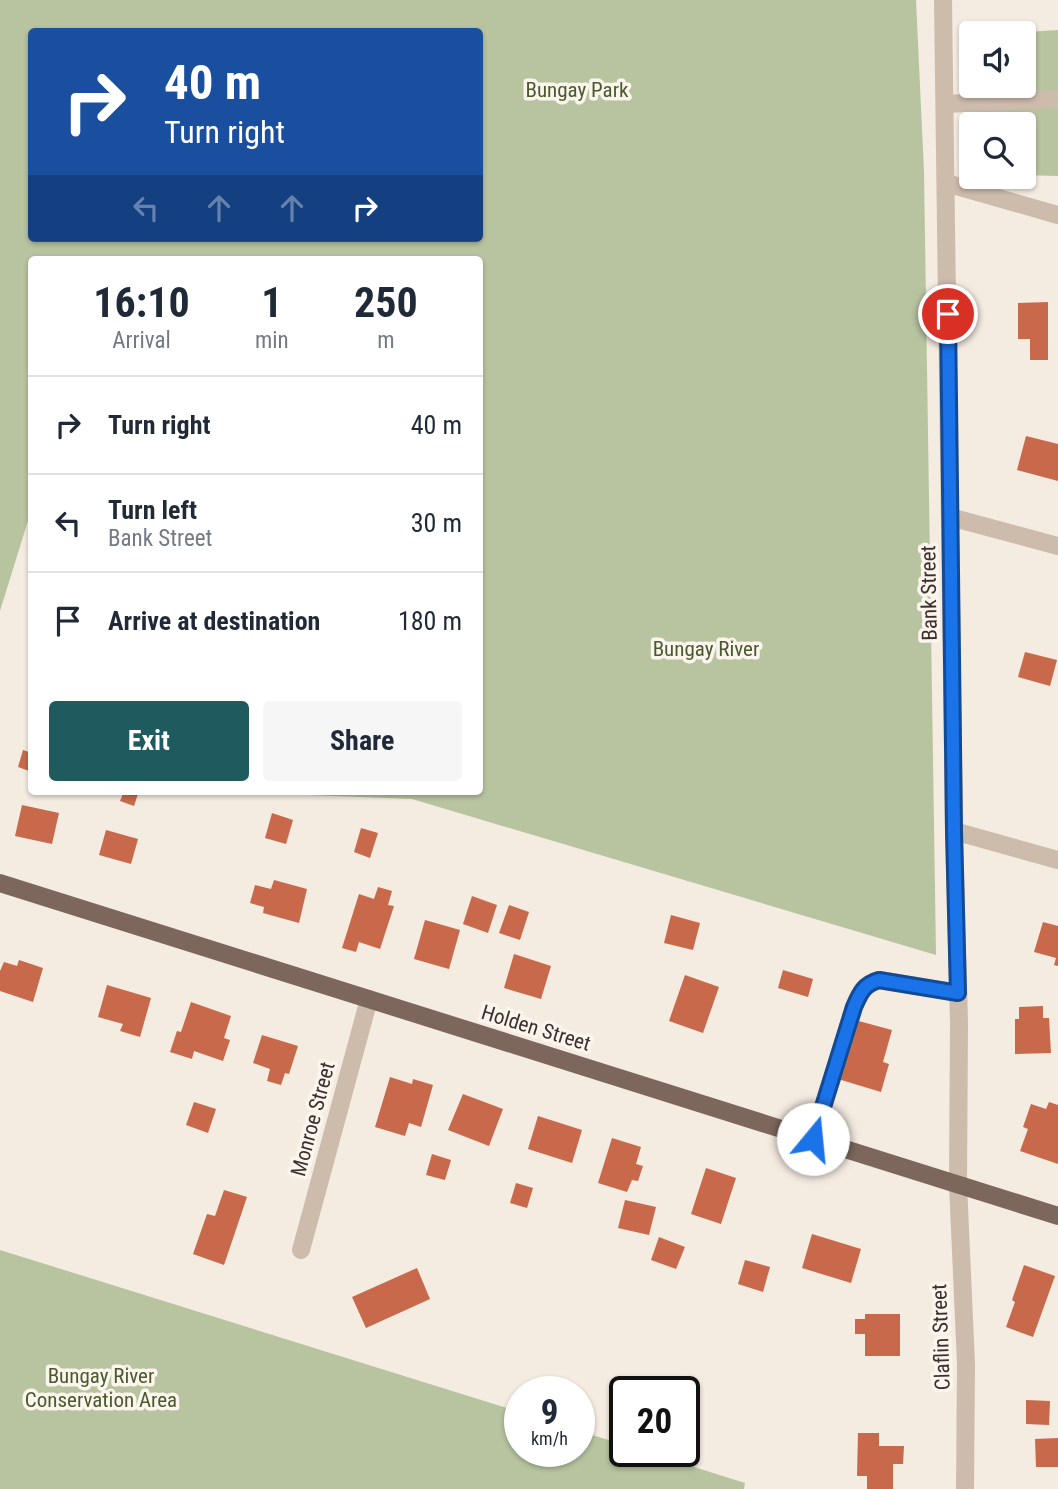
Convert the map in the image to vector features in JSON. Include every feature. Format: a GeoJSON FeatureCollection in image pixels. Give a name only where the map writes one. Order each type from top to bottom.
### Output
{"type":"FeatureCollection","features":[{"type":"Feature","properties":{"kind":"main road","name":"Holden Street"},"geometry":{"type":"LineString","coordinates":[[0,883],[1058,1216]]}},
{"type":"Feature","properties":{"kind":"street","name":"Bank Street"},"geometry":{"type":"LineString","coordinates":[[943,0],[958,993],[958,1184]]}},
{"type":"Feature","properties":{"kind":"street"},"geometry":{"type":"LineString","coordinates":[[945,104],[1058,99]]}},
{"type":"Feature","properties":{"kind":"street"},"geometry":{"type":"LineString","coordinates":[[946,183],[1058,215]]}},
{"type":"Feature","properties":{"kind":"street"},"geometry":{"type":"LineString","coordinates":[[950,517],[1058,546]]}},
{"type":"Feature","properties":{"kind":"street"},"geometry":{"type":"LineString","coordinates":[[954,831],[1058,860]]}},
{"type":"Feature","properties":{"kind":"street"},"geometry":{"type":"LineString","coordinates":[[813,1139],[862,989],[879,980],[958,993]]}},
{"type":"Feature","properties":{"kind":"street","name":"Monroe Street"},"geometry":{"type":"LineString","coordinates":[[301,1250],[369,999]]}},
{"type":"Feature","properties":{"kind":"street","name":"Claflin Street"},"geometry":{"type":"LineString","coordinates":[[958,1184],[966,1364],[965,1489]]}},
{"type":"Feature","properties":{"kind":"green space","name":"Bungay River"},"geometry":{"type":"Polygon","coordinates":[[[0,0],[916,0],[924,172],[936,955],[412,799],[308,795],[483,795],[483,256],[28,256],[28,521],[0,611],[0,0]]]}},
{"type":"Feature","properties":{"kind":"green space"},"geometry":{"type":"Polygon","coordinates":[[[1058,30],[1058,176],[1036,175],[1036,112],[970,112],[970,98],[1036,98],[1036,31],[1058,30]]]}},
{"type":"Feature","properties":{"kind":"green space","name":"Bungay River Conservation Area"},"geometry":{"type":"Polygon","coordinates":[[[0,1250],[504,1407],[504,1467],[595,1467],[595,1436],[609,1440],[609,1467],[694,1467],[745,1483],[744,1489],[0,1489],[0,1250]]]}},
{"type":"Feature","properties":{"kind":"building"},"geometry":{"type":"Polygon","coordinates":[[[1048,302],[1048,360],[1030,360],[1030,339],[1018,339],[1018,303],[1048,302]]]}},
{"type":"Feature","properties":{"kind":"building"},"geometry":{"type":"Polygon","coordinates":[[[1026,436],[1058,444],[1058,481],[1017,470],[1026,436]]]}},
{"type":"Feature","properties":{"kind":"building"},"geometry":{"type":"Polygon","coordinates":[[[1025,652],[1057,660],[1050,686],[1018,677],[1025,652]]]}},
{"type":"Feature","properties":{"kind":"building"},"geometry":{"type":"Polygon","coordinates":[[[23,750],[28,752],[28,771],[18,767],[23,750]]]}},
{"type":"Feature","properties":{"kind":"building"},"geometry":{"type":"Polygon","coordinates":[[[122,795],[138,795],[134,806],[120,801],[122,795]]]}},
{"type":"Feature","properties":{"kind":"building"},"geometry":{"type":"Polygon","coordinates":[[[22,805],[59,813],[52,844],[15,836],[22,805]]]}},
{"type":"Feature","properties":{"kind":"building"},"geometry":{"type":"Polygon","coordinates":[[[272,813],[293,820],[286,844],[265,838],[272,813]]]}},
{"type":"Feature","properties":{"kind":"building"},"geometry":{"type":"Polygon","coordinates":[[[361,828],[378,833],[370,858],[354,852],[361,828]]]}},
{"type":"Feature","properties":{"kind":"building"},"geometry":{"type":"Polygon","coordinates":[[[106,830],[138,839],[131,864],[99,855],[106,830]]]}},
{"type":"Feature","properties":{"kind":"building"},"geometry":{"type":"Polygon","coordinates":[[[274,880],[307,889],[299,923],[263,913],[264,907],[250,903],[255,885],[271,889],[274,880]]]}},
{"type":"Feature","properties":{"kind":"building"},"geometry":{"type":"Polygon","coordinates":[[[378,887],[392,891],[388,905],[394,906],[380,949],[359,942],[356,952],[342,948],[359,894],[374,899],[378,887]]]}},
{"type":"Feature","properties":{"kind":"building"},"geometry":{"type":"Polygon","coordinates":[[[472,896],[497,905],[488,933],[463,924],[472,896]]]}},
{"type":"Feature","properties":{"kind":"building"},"geometry":{"type":"Polygon","coordinates":[[[509,905],[529,912],[520,940],[499,933],[509,905]]]}},
{"type":"Feature","properties":{"kind":"building"},"geometry":{"type":"Polygon","coordinates":[[[671,915],[700,923],[693,950],[664,943],[671,915]]]}},
{"type":"Feature","properties":{"kind":"building"},"geometry":{"type":"Polygon","coordinates":[[[425,920],[460,930],[449,969],[414,959],[425,920]]]}},
{"type":"Feature","properties":{"kind":"building"},"geometry":{"type":"Polygon","coordinates":[[[1043,922],[1058,926],[1058,966],[1054,965],[1056,958],[1034,952],[1043,922]]]}},
{"type":"Feature","properties":{"kind":"building"},"geometry":{"type":"Polygon","coordinates":[[[514,954],[551,966],[541,999],[504,988],[514,954]]]}},
{"type":"Feature","properties":{"kind":"building"},"geometry":{"type":"Polygon","coordinates":[[[19,960],[43,968],[33,1002],[0,991],[0,971],[4,962],[17,966],[19,960]]]}},
{"type":"Feature","properties":{"kind":"building"},"geometry":{"type":"Polygon","coordinates":[[[783,970],[813,979],[808,997],[778,988],[783,970]]]}},
{"type":"Feature","properties":{"kind":"building"},"geometry":{"type":"Polygon","coordinates":[[[685,975],[719,987],[703,1033],[669,1021],[685,975]]]}},
{"type":"Feature","properties":{"kind":"building"},"geometry":{"type":"Polygon","coordinates":[[[107,985],[151,998],[140,1037],[120,1031],[123,1024],[98,1017],[107,985]]]}},
{"type":"Feature","properties":{"kind":"building"},"geometry":{"type":"Polygon","coordinates":[[[191,1002],[231,1016],[224,1038],[230,1040],[223,1061],[194,1051],[192,1059],[170,1052],[177,1031],[181,1032],[191,1002]]]}},
{"type":"Feature","properties":{"kind":"building"},"geometry":{"type":"Polygon","coordinates":[[[1043,1006],[1043,1018],[1049,1018],[1051,1053],[1015,1054],[1015,1019],[1019,1019],[1019,1007],[1043,1006]]]}},
{"type":"Feature","properties":{"kind":"building"},"geometry":{"type":"Polygon","coordinates":[[[855,1020],[892,1030],[883,1062],[889,1064],[881,1092],[838,1079],[855,1020]]]}},
{"type":"Feature","properties":{"kind":"building"},"geometry":{"type":"Polygon","coordinates":[[[262,1035],[298,1046],[289,1074],[285,1073],[281,1085],[267,1081],[270,1069],[253,1063],[262,1035]]]}},
{"type":"Feature","properties":{"kind":"building"},"geometry":{"type":"Polygon","coordinates":[[[390,1077],[412,1084],[413,1079],[433,1085],[421,1127],[409,1123],[405,1136],[375,1127],[390,1077]]]}},
{"type":"Feature","properties":{"kind":"building"},"geometry":{"type":"Polygon","coordinates":[[[463,1094],[503,1109],[489,1146],[448,1130],[463,1094]]]}},
{"type":"Feature","properties":{"kind":"building"},"geometry":{"type":"Polygon","coordinates":[[[194,1102],[216,1109],[208,1133],[186,1125],[194,1102]]]}},
{"type":"Feature","properties":{"kind":"building"},"geometry":{"type":"Polygon","coordinates":[[[1049,1102],[1058,1105],[1058,1164],[1020,1151],[1028,1129],[1023,1127],[1031,1104],[1046,1109],[1049,1102]]]}},
{"type":"Feature","properties":{"kind":"building"},"geometry":{"type":"Polygon","coordinates":[[[538,1116],[582,1130],[572,1163],[528,1149],[538,1116]]]}},
{"type":"Feature","properties":{"kind":"building"},"geometry":{"type":"Polygon","coordinates":[[[612,1138],[641,1147],[636,1164],[643,1166],[638,1181],[632,1180],[627,1192],[598,1183],[612,1138]]]}},
{"type":"Feature","properties":{"kind":"building"},"geometry":{"type":"Polygon","coordinates":[[[432,1154],[451,1160],[445,1180],[426,1175],[432,1154]]]}},
{"type":"Feature","properties":{"kind":"building"},"geometry":{"type":"Polygon","coordinates":[[[706,1168],[736,1178],[721,1224],[691,1214],[706,1168]]]}},
{"type":"Feature","properties":{"kind":"building"},"geometry":{"type":"Polygon","coordinates":[[[516,1183],[533,1188],[527,1208],[510,1203],[516,1183]]]}},
{"type":"Feature","properties":{"kind":"building"},"geometry":{"type":"Polygon","coordinates":[[[224,1190],[247,1197],[224,1265],[193,1254],[207,1214],[215,1216],[224,1190]]]}},
{"type":"Feature","properties":{"kind":"building"},"geometry":{"type":"Polygon","coordinates":[[[625,1200],[656,1207],[649,1235],[618,1228],[625,1200]]]}},
{"type":"Feature","properties":{"kind":"building"},"geometry":{"type":"Polygon","coordinates":[[[812,1234],[861,1249],[851,1283],[802,1268],[812,1234]]]}},
{"type":"Feature","properties":{"kind":"building"},"geometry":{"type":"Polygon","coordinates":[[[659,1237],[685,1247],[676,1269],[651,1260],[659,1237]]]}},
{"type":"Feature","properties":{"kind":"building"},"geometry":{"type":"Polygon","coordinates":[[[745,1260],[770,1267],[763,1292],[738,1284],[745,1260]]]}},
{"type":"Feature","properties":{"kind":"building"},"geometry":{"type":"Polygon","coordinates":[[[1024,1265],[1055,1276],[1033,1337],[1006,1327],[1024,1265]]]}},
{"type":"Feature","properties":{"kind":"building"},"geometry":{"type":"Polygon","coordinates":[[[417,1268],[430,1299],[366,1328],[352,1297],[417,1268]]]}},
{"type":"Feature","properties":{"kind":"building"},"geometry":{"type":"Polygon","coordinates":[[[865,1314],[900,1314],[900,1356],[865,1356],[865,1334],[855,1334],[855,1319],[865,1319],[865,1314]]]}},
{"type":"Feature","properties":{"kind":"building"},"geometry":{"type":"Polygon","coordinates":[[[1026,1400],[1050,1401],[1049,1425],[1026,1424],[1026,1400]]]}},
{"type":"Feature","properties":{"kind":"building"},"geometry":{"type":"Polygon","coordinates":[[[858,1433],[879,1433],[879,1446],[904,1446],[903,1464],[893,1464],[893,1489],[867,1489],[867,1476],[857,1476],[858,1433]]]}},
{"type":"Feature","properties":{"kind":"building"},"geometry":{"type":"Polygon","coordinates":[[[1058,1438],[1058,1467],[1036,1467],[1035,1439],[1058,1438]]]}},
{"type":"Feature","properties":{"kind":"route"},"geometry":{"type":"LineString","coordinates":[[813,1139],[862,989],[879,980],[958,993],[948,314]]}},
{"type":"Feature","properties":{"kind":"park label","name":"Bungay Park"},"geometry":{"type":"Point","coordinates":[577,90]}}]}
